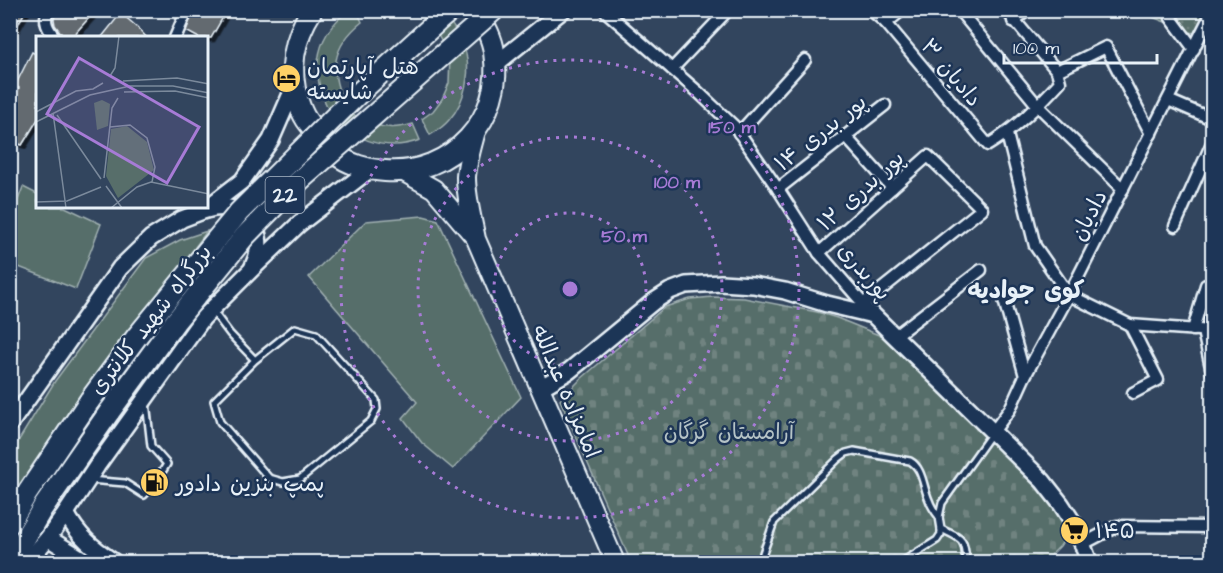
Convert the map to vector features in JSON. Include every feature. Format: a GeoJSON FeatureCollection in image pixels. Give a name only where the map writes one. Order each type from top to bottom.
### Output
{"type":"FeatureCollection","features":[{"type":"Feature","properties":{"kind":"highway"},"geometry":{"type":"LineString","coordinates":[[312,10],[295,46],[292,65],[294,87],[303,116],[335,153],[351,163],[369,170],[402,171],[418,169],[441,160],[465,143],[483,119],[493,95],[496,64],[490,37],[476,10]]}},
{"type":"Feature","properties":{"kind":"highway","name":"بزرگراه شهید کلانتری"},"geometry":{"type":"LineString","coordinates":[[10,523],[26,495],[90,400],[138,335],[239,212],[360,92],[451,10]]}},
{"type":"Feature","properties":{"kind":"highway","name":"بزرگراه شهید کلانتری"},"geometry":{"type":"LineString","coordinates":[[11,562],[42,508],[110,411],[175,322],[245,236],[299,181],[494,10]]}},
{"type":"Feature","properties":{"kind":"main road"},"geometry":{"type":"LineString","coordinates":[[496,64],[563,10]]}},
{"type":"Feature","properties":{"kind":"main road"},"geometry":{"type":"LineString","coordinates":[[208,207],[242,181],[271,140],[294,87]]}},
{"type":"Feature","properties":{"kind":"main road","name":"امامزاده عبدالله"},"geometry":{"type":"LineString","coordinates":[[476,131],[466,177],[468,204],[476,239],[615,562]]}},
{"type":"Feature","properties":{"kind":"main road","name":"22"},"geometry":{"type":"LineString","coordinates":[[27,562],[66,513],[202,318],[299,224],[369,170]]}},
{"type":"Feature","properties":{"kind":"main road","name":"امامزاده عبدالله"},"geometry":{"type":"LineString","coordinates":[[402,171],[434,189],[476,239]]}},
{"type":"Feature","properties":{"kind":"main road"},"geometry":{"type":"LineString","coordinates":[[10,424],[120,268],[151,238],[182,219],[203,211],[217,206],[232,208],[245,215],[255,226],[260,240],[258,255],[252,269]]}},
{"type":"Feature","properties":{"kind":"main road"},"geometry":{"type":"LineString","coordinates":[[203,211],[207,208]]}},
{"type":"Feature","properties":{"kind":"main road"},"geometry":{"type":"LineString","coordinates":[[540,388],[569,371],[653,302],[669,291],[686,285],[721,283],[753,285],[785,291],[827,304],[868,309]]}},
{"type":"Feature","properties":{"kind":"main road","name":"پوربدری"},"geometry":{"type":"LineString","coordinates":[[868,309],[1043,481],[1076,527],[1088,562]]}},
{"type":"Feature","properties":{"kind":"main road"},"geometry":{"type":"LineString","coordinates":[[66,513],[90,559]]}},
{"type":"Feature","properties":{"kind":"main road"},"geometry":{"type":"LineString","coordinates":[[48,538],[82,559],[114,562]]}},
{"type":"Feature","properties":{"kind":"street"},"geometry":{"type":"LineString","coordinates":[[48,10],[45,16],[47,28],[53,36]]}},
{"type":"Feature","properties":{"kind":"street"},"geometry":{"type":"LineString","coordinates":[[176,36],[187,10]]}},
{"type":"Feature","properties":{"kind":"street","name":"پوربدری"},"geometry":{"type":"LineString","coordinates":[[604,10],[697,91],[739,133],[819,253],[868,309]]}},
{"type":"Feature","properties":{"kind":"street"},"geometry":{"type":"LineString","coordinates":[[672,69],[728,10]]}},
{"type":"Feature","properties":{"kind":"street","name":"دادیان ۳"},"geometry":{"type":"LineString","coordinates":[[871,10],[886,23],[988,145],[1007,134]]}},
{"type":"Feature","properties":{"kind":"street"},"geometry":{"type":"LineString","coordinates":[[886,23],[902,10]]}},
{"type":"Feature","properties":{"kind":"street"},"geometry":{"type":"LineString","coordinates":[[959,10],[1038,106],[1123,189]]}},
{"type":"Feature","properties":{"kind":"street"},"geometry":{"type":"LineString","coordinates":[[1006,10],[1057,71],[1060,82],[1007,134],[1035,246],[1069,295],[1130,325],[1203,331]]}},
{"type":"Feature","properties":{"kind":"street"},"geometry":{"type":"LineString","coordinates":[[1014,21],[1028,10]]}},
{"type":"Feature","properties":{"kind":"street","name":"دادیان"},"geometry":{"type":"LineString","coordinates":[[993,432],[1010,409],[1212,12]]}},
{"type":"Feature","properties":{"kind":"street"},"geometry":{"type":"LineString","coordinates":[[1171,18],[1194,49]]}},
{"type":"Feature","properties":{"kind":"street"},"geometry":{"type":"LineString","coordinates":[[1057,71],[1106,47],[1151,134]]}},
{"type":"Feature","properties":{"kind":"street"},"geometry":{"type":"LineString","coordinates":[[739,133],[805,60]]}},
{"type":"Feature","properties":{"kind":"street"},"geometry":{"type":"LineString","coordinates":[[1168,100],[1212,119]]}},
{"type":"Feature","properties":{"kind":"street","name":"پور بدری ۱۴"},"geometry":{"type":"LineString","coordinates":[[778,189],[885,105]]}},
{"type":"Feature","properties":{"kind":"street"},"geometry":{"type":"LineString","coordinates":[[845,136],[892,188]]}},
{"type":"Feature","properties":{"kind":"street"},"geometry":{"type":"LineString","coordinates":[[1175,226],[1212,143]]}},
{"type":"Feature","properties":{"kind":"street","name":"پور بدری ۱۲"},"geometry":{"type":"LineString","coordinates":[[819,253],[928,156],[982,209],[868,309]]}},
{"type":"Feature","properties":{"kind":"street"},"geometry":{"type":"LineString","coordinates":[[895,336],[981,270]]}},
{"type":"Feature","properties":{"kind":"street"},"geometry":{"type":"LineString","coordinates":[[1206,285],[1203,331],[1212,372]]}},
{"type":"Feature","properties":{"kind":"street"},"geometry":{"type":"LineString","coordinates":[[1004,300],[1025,376]]}},
{"type":"Feature","properties":{"kind":"street"},"geometry":{"type":"LineString","coordinates":[[1130,325],[1158,380],[1133,393]]}},
{"type":"Feature","properties":{"kind":"street"},"geometry":{"type":"LineString","coordinates":[[1083,544],[1117,526],[1212,527]]}},
{"type":"Feature","properties":{"kind":"lane"},"geometry":{"type":"LineString","coordinates":[[211,310],[255,360]]}},
{"type":"Feature","properties":{"kind":"lane"},"geometry":{"type":"LineString","coordinates":[[295,327],[316,334],[376,400],[377,409],[371,421],[300,479],[283,482],[269,477],[220,422],[214,401],[255,360],[295,327]]}},
{"type":"Feature","properties":{"kind":"lane"},"geometry":{"type":"LineString","coordinates":[[88,480],[125,483],[144,495],[155,483],[167,464],[151,446],[146,398]]}},
{"type":"Feature","properties":{"kind":"lane"},"geometry":{"type":"LineString","coordinates":[[939,517],[942,503],[993,432]]}},
{"type":"Feature","properties":{"kind":"lane"},"geometry":{"type":"LineString","coordinates":[[763,553],[774,522],[838,459],[854,451],[910,461],[915,464],[929,500],[939,517],[941,534],[937,540],[902,562]]}},
{"type":"Feature","properties":{"kind":"lane"},"geometry":{"type":"LineString","coordinates":[[941,529],[963,542],[966,562]]}},
{"type":"Feature","properties":{"kind":"green space"},"geometry":{"type":"Polygon","coordinates":[[[348,11],[357,11],[362,22],[352,31],[339,50],[335,71],[340,94],[346,106],[334,118],[321,89],[318,61],[327,34],[348,11]]]}},
{"type":"Feature","properties":{"kind":"green space"},"geometry":{"type":"Polygon","coordinates":[[[1137,11],[1209,11],[1201,36],[1137,11]]]}},
{"type":"Feature","properties":{"kind":"green space"},"geometry":{"type":"Polygon","coordinates":[[[451,23],[466,53],[466,84],[455,112],[445,124],[430,135],[422,119],[433,111],[442,99],[449,83],[450,58],[438,35],[451,23]]]}},
{"type":"Feature","properties":{"kind":"green space"},"geometry":{"type":"Polygon","coordinates":[[[354,115],[382,127],[413,124],[420,140],[400,145],[370,141],[342,126],[354,115]]]}},
{"type":"Feature","properties":{"kind":"green space"},"geometry":{"type":"Polygon","coordinates":[[[23,187],[36,194],[36,208],[67,208],[101,224],[76,289],[11,264],[11,218],[23,187]]]}},
{"type":"Feature","properties":{"kind":"green space"},"geometry":{"type":"Polygon","coordinates":[[[423,216],[438,220],[521,397],[453,469],[422,443],[403,418],[417,402],[309,277],[366,221],[423,216]]]}},
{"type":"Feature","properties":{"kind":"green space"},"geometry":{"type":"Polygon","coordinates":[[[207,231],[31,469],[11,507],[11,453],[55,381],[146,258],[180,240],[207,231]]]}},
{"type":"Feature","properties":{"kind":"green space","name":"آرامستان گرگان"},"geometry":{"type":"Polygon","coordinates":[[[744,298],[817,312],[891,340],[1043,489],[1071,529],[1060,546],[1044,562],[631,562],[560,400],[582,378],[665,307],[690,299],[744,298]]]}},
{"type":"Feature","properties":{"kind":"building"},"geometry":{"type":"Polygon","coordinates":[[[10,10],[26,10],[10,38],[10,10]]]}},
{"type":"Feature","properties":{"kind":"building"},"geometry":{"type":"Polygon","coordinates":[[[57,10],[96,10],[73,36],[65,36],[61,33],[54,19],[57,10]]]}},
{"type":"Feature","properties":{"kind":"building"},"geometry":{"type":"Polygon","coordinates":[[[194,10],[227,10],[211,38],[195,36],[186,31],[194,10]]]}},
{"type":"Feature","properties":{"kind":"building"},"geometry":{"type":"Polygon","coordinates":[[[121,13],[145,36],[103,36],[121,13]]]}},
{"type":"Feature","properties":{"kind":"building"},"geometry":{"type":"Polygon","coordinates":[[[32,52],[36,54],[36,122],[22,145],[11,141],[15,135],[10,133],[10,105],[19,88],[15,86],[32,52]]]}},
{"type":"Feature","properties":{"kind":"place","name":"هتل آپارتمان شایسته"},"geometry":{"type":"Point","coordinates":[286,79]}},
{"type":"Feature","properties":{"kind":"place","name":"پمپ بنزین دادور"},"geometry":{"type":"Point","coordinates":[155,483]}},
{"type":"Feature","properties":{"kind":"place","name":"۱۴۵"},"geometry":{"type":"Point","coordinates":[1074,530]}},
{"type":"Feature","properties":{"kind":"district","name":"کوی جوادیه"},"geometry":{"type":"Point","coordinates":[1026,290]}}]}
